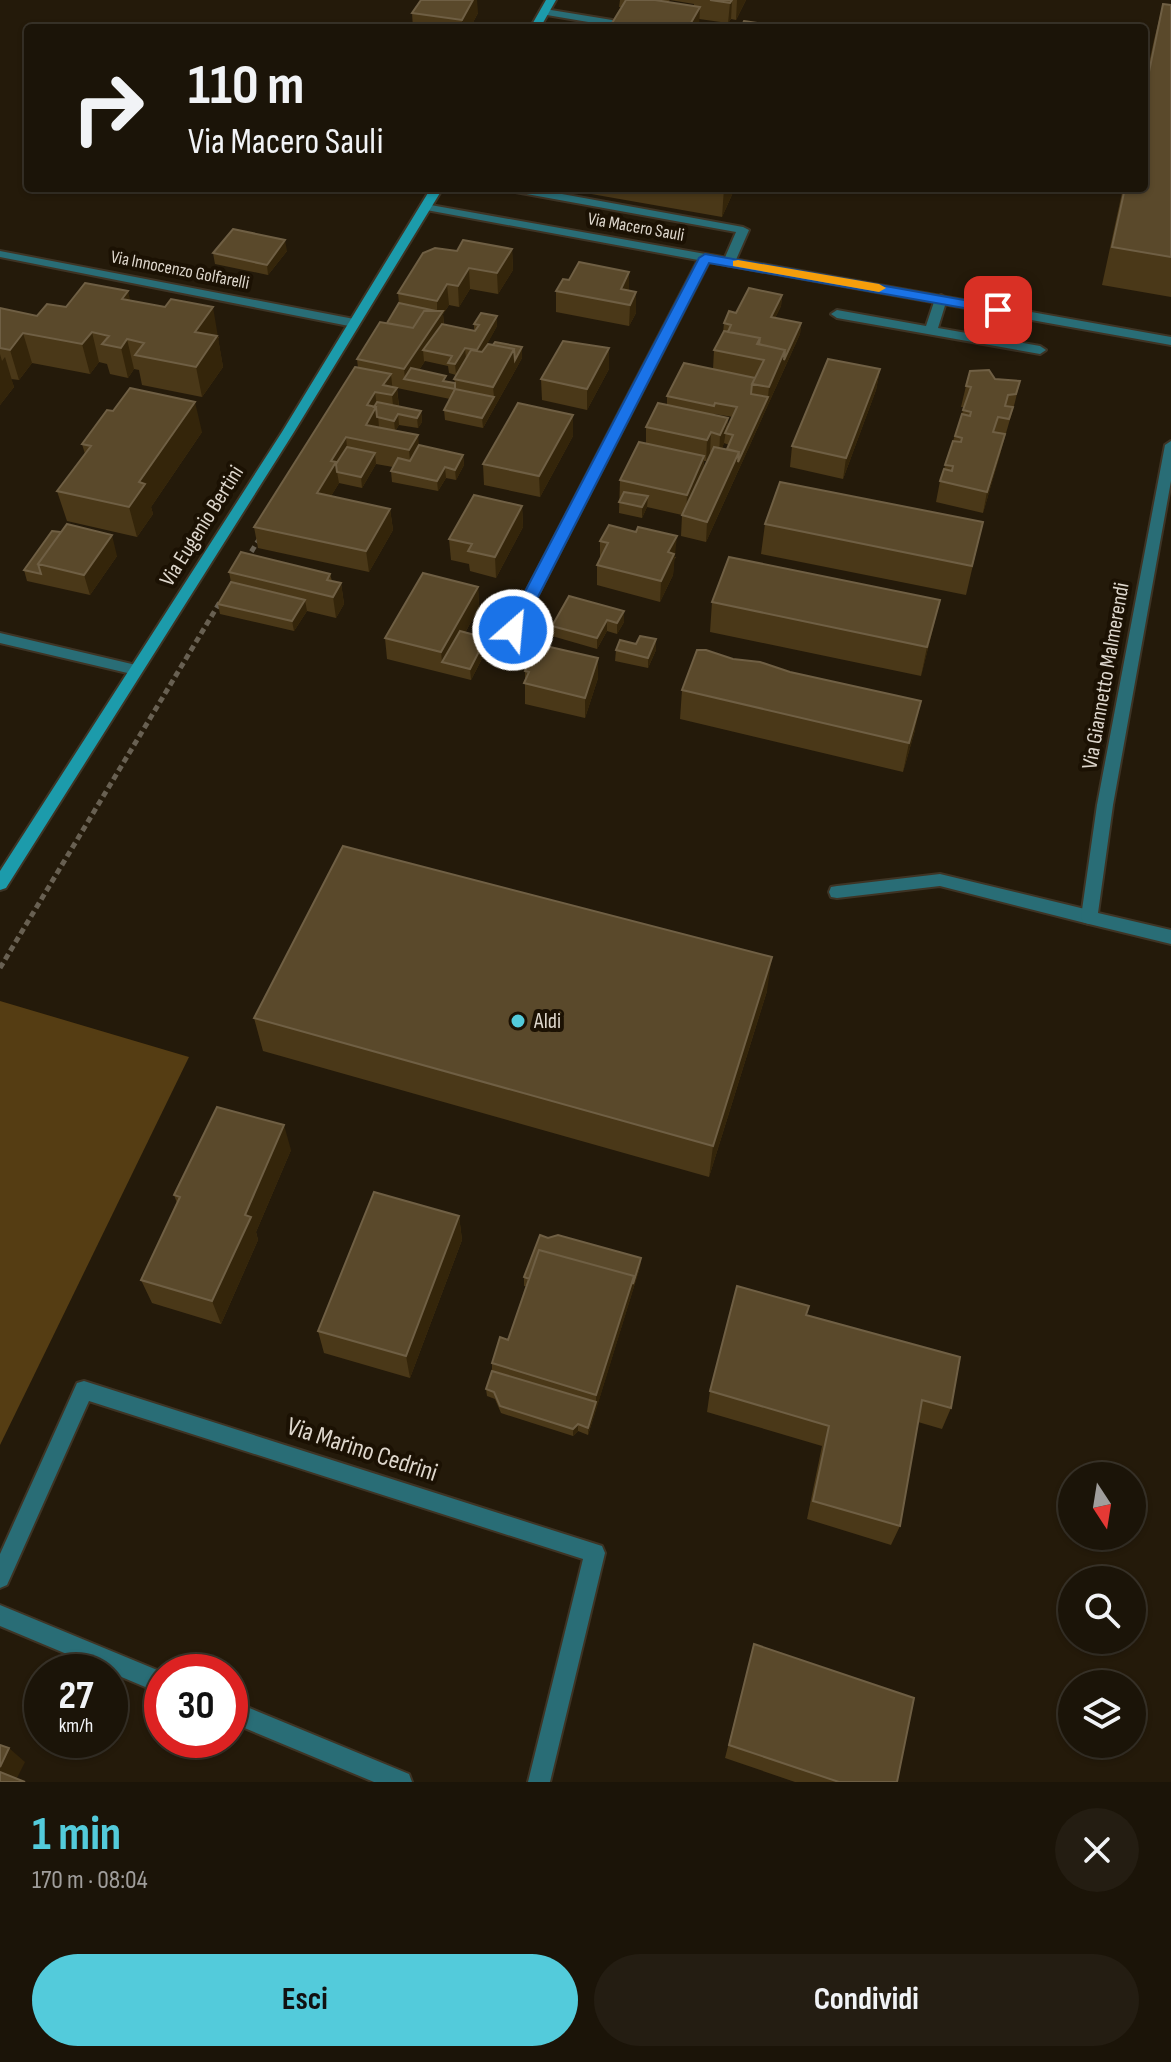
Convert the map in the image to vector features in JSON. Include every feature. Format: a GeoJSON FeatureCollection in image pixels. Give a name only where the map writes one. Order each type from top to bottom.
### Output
{"type":"FeatureCollection","features":[{"type":"Feature","properties":{"kind":"main road"},"geometry":{"type":"LineString","coordinates":[[538,24],[551,0]]}},
{"type":"Feature","properties":{"kind":"main road","name":"Via Eugenio Bertini"},"geometry":{"type":"LineString","coordinates":[[0,884],[434,192]]}},
{"type":"Feature","properties":{"kind":"street"},"geometry":{"type":"LineString","coordinates":[[545,12],[612,24]]}},
{"type":"Feature","properties":{"kind":"street"},"geometry":{"type":"LineString","coordinates":[[532,192],[743,230],[729,262]]}},
{"type":"Feature","properties":{"kind":"street","name":"Via Macero Sauli"},"geometry":{"type":"LineString","coordinates":[[425,207],[1171,341]]}},
{"type":"Feature","properties":{"kind":"street","name":"Via Innocenzo Golfarelli"},"geometry":{"type":"LineString","coordinates":[[0,254],[354,323]]}},
{"type":"Feature","properties":{"kind":"street"},"geometry":{"type":"LineString","coordinates":[[513,630],[705,258]]}},
{"type":"Feature","properties":{"kind":"street"},"geometry":{"type":"LineString","coordinates":[[931,331],[941,299]]}},
{"type":"Feature","properties":{"kind":"street"},"geometry":{"type":"LineString","coordinates":[[837,314],[1040,350]]}},
{"type":"Feature","properties":{"kind":"street","name":"Via Giannetto Malmerendi"},"geometry":{"type":"LineString","coordinates":[[1089,917],[1140,604],[1171,445]]}},
{"type":"Feature","properties":{"kind":"street"},"geometry":{"type":"LineString","coordinates":[[0,638],[136,670]]}},
{"type":"Feature","properties":{"kind":"street"},"geometry":{"type":"LineString","coordinates":[[837,892],[940,880],[1171,937]]}},
{"type":"Feature","properties":{"kind":"street","name":"Via Marino Cedrini"},"geometry":{"type":"LineString","coordinates":[[0,1578],[84,1390],[595,1553],[539,1782]]}},
{"type":"Feature","properties":{"kind":"street"},"geometry":{"type":"LineString","coordinates":[[0,1615],[144,1675]]}},
{"type":"Feature","properties":{"kind":"street"},"geometry":{"type":"LineString","coordinates":[[248,1718],[401,1782]]}},
{"type":"Feature","properties":{"kind":"path"},"geometry":{"type":"LineString","coordinates":[[243,565],[268,525]]}},
{"type":"Feature","properties":{"kind":"path"},"geometry":{"type":"LineString","coordinates":[[0,968],[227,592]]}},
{"type":"Feature","properties":{"kind":"shaded area"},"geometry":{"type":"Polygon","coordinates":[[[0,1001],[189,1057],[0,1445],[0,1001]]]}},
{"type":"Feature","properties":{"kind":"building"},"geometry":{"type":"Polygon","coordinates":[[[421,0],[473,0],[462,20],[412,13],[421,0]]]}},
{"type":"Feature","properties":{"kind":"building"},"geometry":{"type":"Polygon","coordinates":[[[626,0],[655,0],[700,7],[690,24],[611,24],[626,0]]]}},
{"type":"Feature","properties":{"kind":"building"},"geometry":{"type":"Polygon","coordinates":[[[1163,4],[1171,5],[1171,257],[1112,247],[1124,192],[1148,192],[1148,77],[1163,4]]]}},
{"type":"Feature","properties":{"kind":"building"},"geometry":{"type":"Polygon","coordinates":[[[233,229],[285,240],[267,265],[213,253],[233,229]]]}},
{"type":"Feature","properties":{"kind":"building"},"geometry":{"type":"Polygon","coordinates":[[[463,240],[512,249],[497,273],[469,268],[458,286],[447,284],[437,301],[398,293],[423,253],[435,248],[457,251],[463,240]]]}},
{"type":"Feature","properties":{"kind":"building"},"geometry":{"type":"Polygon","coordinates":[[[579,262],[629,272],[621,289],[636,292],[630,305],[556,291],[563,279],[569,280],[579,262]]]}},
{"type":"Feature","properties":{"kind":"building"},"geometry":{"type":"Polygon","coordinates":[[[85,283],[128,291],[122,299],[165,307],[171,299],[213,307],[195,332],[217,336],[196,367],[135,355],[144,343],[127,339],[121,348],[102,344],[109,336],[92,332],[82,344],[23,333],[10,350],[0,348],[0,308],[37,316],[47,304],[66,307],[85,283]]]}},
{"type":"Feature","properties":{"kind":"building"},"geometry":{"type":"Polygon","coordinates":[[[749,288],[782,295],[771,317],[801,323],[784,360],[785,350],[759,344],[760,338],[728,332],[731,325],[724,323],[729,311],[736,313],[749,288]]]}},
{"type":"Feature","properties":{"kind":"building"},"geometry":{"type":"Polygon","coordinates":[[[399,303],[436,311],[424,311],[413,328],[387,323],[399,303]]]}},
{"type":"Feature","properties":{"kind":"building"},"geometry":{"type":"Polygon","coordinates":[[[424,311],[443,311],[404,369],[357,359],[380,322],[413,328],[424,311]]]}},
{"type":"Feature","properties":{"kind":"building"},"geometry":{"type":"Polygon","coordinates":[[[481,313],[497,316],[477,350],[465,348],[455,364],[448,363],[452,356],[423,350],[442,324],[475,331],[479,325],[474,324],[481,313]]]}},
{"type":"Feature","properties":{"kind":"building"},"geometry":{"type":"Polygon","coordinates":[[[724,331],[760,338],[757,344],[785,350],[769,387],[752,384],[764,360],[714,350],[724,331]]]}},
{"type":"Feature","properties":{"kind":"building"},"geometry":{"type":"Polygon","coordinates":[[[563,341],[609,348],[587,389],[541,379],[563,341]]]}},
{"type":"Feature","properties":{"kind":"building"},"geometry":{"type":"Polygon","coordinates":[[[495,342],[522,347],[515,360],[514,349],[493,345],[495,342]]]}},
{"type":"Feature","properties":{"kind":"building"},"geometry":{"type":"Polygon","coordinates":[[[488,344],[514,349],[493,387],[454,379],[471,350],[482,352],[488,344]]]}},
{"type":"Feature","properties":{"kind":"building"},"geometry":{"type":"Polygon","coordinates":[[[828,359],[880,369],[846,458],[792,446],[828,359]]]}},
{"type":"Feature","properties":{"kind":"building"},"geometry":{"type":"Polygon","coordinates":[[[684,363],[755,378],[751,394],[768,397],[738,462],[739,452],[727,449],[733,435],[725,433],[737,407],[715,403],[714,406],[667,396],[684,363]]]}},
{"type":"Feature","properties":{"kind":"building"},"geometry":{"type":"Polygon","coordinates":[[[355,367],[391,374],[383,385],[397,388],[392,395],[375,392],[367,405],[376,407],[366,425],[418,435],[409,450],[346,437],[331,461],[336,462],[317,493],[390,509],[366,551],[254,527],[355,367]]]}},
{"type":"Feature","properties":{"kind":"building"},"geometry":{"type":"Polygon","coordinates":[[[411,368],[446,376],[443,381],[455,383],[455,389],[404,379],[411,368]]]}},
{"type":"Feature","properties":{"kind":"building"},"geometry":{"type":"Polygon","coordinates":[[[989,370],[995,379],[1020,381],[1016,394],[1008,395],[1005,406],[1013,407],[1009,419],[998,417],[993,432],[1005,434],[987,492],[940,481],[944,469],[952,471],[953,466],[945,465],[953,441],[961,442],[962,438],[955,436],[962,414],[970,416],[971,412],[963,410],[971,387],[966,386],[970,371],[989,370]]]}},
{"type":"Feature","properties":{"kind":"building"},"geometry":{"type":"Polygon","coordinates":[[[130,388],[195,402],[139,482],[145,484],[129,507],[57,491],[91,446],[82,444],[107,410],[113,411],[130,388]]]}},
{"type":"Feature","properties":{"kind":"building"},"geometry":{"type":"Polygon","coordinates":[[[455,389],[494,397],[482,418],[444,410],[455,389]]]}},
{"type":"Feature","properties":{"kind":"building"},"geometry":{"type":"Polygon","coordinates":[[[377,402],[421,411],[417,418],[398,414],[394,421],[377,417],[374,407],[377,402]]]}},
{"type":"Feature","properties":{"kind":"building"},"geometry":{"type":"Polygon","coordinates":[[[518,403],[573,415],[539,476],[483,464],[518,403]]]}},
{"type":"Feature","properties":{"kind":"building"},"geometry":{"type":"Polygon","coordinates":[[[658,403],[728,418],[720,435],[711,432],[707,440],[646,427],[658,403]]]}},
{"type":"Feature","properties":{"kind":"building"},"geometry":{"type":"Polygon","coordinates":[[[639,442],[704,456],[687,495],[620,480],[639,442]]]}},
{"type":"Feature","properties":{"kind":"building"},"geometry":{"type":"Polygon","coordinates":[[[419,445],[463,455],[455,470],[445,467],[437,481],[391,471],[398,458],[410,461],[419,445]]]}},
{"type":"Feature","properties":{"kind":"building"},"geometry":{"type":"Polygon","coordinates":[[[347,447],[375,453],[361,477],[337,472],[336,464],[347,447]]]}},
{"type":"Feature","properties":{"kind":"building"},"geometry":{"type":"Polygon","coordinates":[[[714,447],[739,452],[707,522],[682,515],[714,447]]]}},
{"type":"Feature","properties":{"kind":"building"},"geometry":{"type":"Polygon","coordinates":[[[780,482],[983,522],[972,566],[765,524],[780,482]]]}},
{"type":"Feature","properties":{"kind":"building"},"geometry":{"type":"Polygon","coordinates":[[[624,492],[648,496],[642,507],[619,502],[624,492]]]}},
{"type":"Feature","properties":{"kind":"building"},"geometry":{"type":"Polygon","coordinates":[[[474,495],[522,506],[495,557],[468,551],[472,544],[449,539],[474,495]]]}},
{"type":"Feature","properties":{"kind":"building"},"geometry":{"type":"Polygon","coordinates":[[[67,524],[112,535],[84,575],[38,564],[67,524]]]}},
{"type":"Feature","properties":{"kind":"building"},"geometry":{"type":"Polygon","coordinates":[[[609,525],[636,532],[638,527],[677,536],[668,552],[674,554],[661,581],[597,565],[608,543],[600,541],[609,525]]]}},
{"type":"Feature","properties":{"kind":"building"},"geometry":{"type":"Polygon","coordinates":[[[52,531],[61,532],[38,564],[41,574],[24,570],[52,531]]]}},
{"type":"Feature","properties":{"kind":"building"},"geometry":{"type":"Polygon","coordinates":[[[241,552],[330,574],[327,580],[341,583],[333,597],[229,572],[241,552]]]}},
{"type":"Feature","properties":{"kind":"building"},"geometry":{"type":"Polygon","coordinates":[[[729,557],[940,600],[927,647],[712,602],[729,557]]]}},
{"type":"Feature","properties":{"kind":"building"},"geometry":{"type":"Polygon","coordinates":[[[423,573],[478,587],[441,652],[385,638],[423,573]]]}},
{"type":"Feature","properties":{"kind":"building"},"geometry":{"type":"Polygon","coordinates":[[[231,582],[305,600],[292,621],[218,604],[231,582]]]}},
{"type":"Feature","properties":{"kind":"building"},"geometry":{"type":"Polygon","coordinates":[[[569,596],[624,611],[617,623],[607,620],[597,638],[552,626],[569,596]]]}},
{"type":"Feature","properties":{"kind":"building"},"geometry":{"type":"Polygon","coordinates":[[[460,631],[486,638],[470,669],[442,662],[460,631]]]}},
{"type":"Feature","properties":{"kind":"building"},"geometry":{"type":"Polygon","coordinates":[[[640,636],[656,639],[648,658],[616,650],[620,640],[636,644],[640,636]]]}},
{"type":"Feature","properties":{"kind":"building"},"geometry":{"type":"Polygon","coordinates":[[[537,644],[598,658],[585,698],[524,683],[529,672],[525,671],[537,644]]]}},
{"type":"Feature","properties":{"kind":"building"},"geometry":{"type":"Polygon","coordinates":[[[697,650],[921,701],[909,743],[682,690],[697,650]]]}},
{"type":"Feature","properties":{"kind":"building","name":"Aldi"},"geometry":{"type":"Polygon","coordinates":[[[343,846],[772,957],[713,1146],[254,1018],[343,846]]]}},
{"type":"Feature","properties":{"kind":"building"},"geometry":{"type":"Polygon","coordinates":[[[217,1107],[284,1125],[245,1215],[251,1217],[212,1301],[141,1280],[180,1197],[174,1195],[217,1107]]]}},
{"type":"Feature","properties":{"kind":"building"},"geometry":{"type":"Polygon","coordinates":[[[374,1192],[459,1216],[406,1356],[318,1331],[374,1192]]]}},
{"type":"Feature","properties":{"kind":"building"},"geometry":{"type":"Polygon","coordinates":[[[540,1235],[548,1238],[558,1235],[641,1258],[633,1284],[634,1276],[539,1250],[529,1279],[524,1277],[540,1235]]]}},
{"type":"Feature","properties":{"kind":"building"},"geometry":{"type":"Polygon","coordinates":[[[539,1250],[634,1276],[596,1395],[492,1363],[500,1337],[508,1340],[539,1250]]]}},
{"type":"Feature","properties":{"kind":"building"},"geometry":{"type":"Polygon","coordinates":[[[737,1286],[809,1306],[806,1315],[960,1357],[951,1408],[922,1400],[900,1526],[813,1501],[829,1426],[710,1391],[737,1286]]]}},
{"type":"Feature","properties":{"kind":"building"},"geometry":{"type":"Polygon","coordinates":[[[492,1371],[596,1402],[588,1428],[578,1424],[573,1429],[500,1406],[494,1392],[486,1389],[492,1371]]]}},
{"type":"Feature","properties":{"kind":"building"},"geometry":{"type":"Polygon","coordinates":[[[754,1644],[914,1698],[897,1782],[839,1782],[729,1745],[754,1644]]]}},
{"type":"Feature","properties":{"kind":"building"},"geometry":{"type":"Polygon","coordinates":[[[0,1745],[9,1748],[0,1767],[0,1745]]]}},
{"type":"Feature","properties":{"kind":"building"},"geometry":{"type":"Polygon","coordinates":[[[0,1772],[25,1782],[0,1782],[0,1772]]]}},
{"type":"Feature","properties":{"kind":"slow traffic"},"geometry":{"type":"LineString","coordinates":[[738,264],[879,288]]}},
{"type":"Feature","properties":{"kind":"place","name":"Aldi"},"geometry":{"type":"Point","coordinates":[518,1021]}},
{"type":"Feature","properties":{"kind":"route"},"geometry":{"type":"LineString","coordinates":[[513,630],[705,258],[998,310]]}}]}
